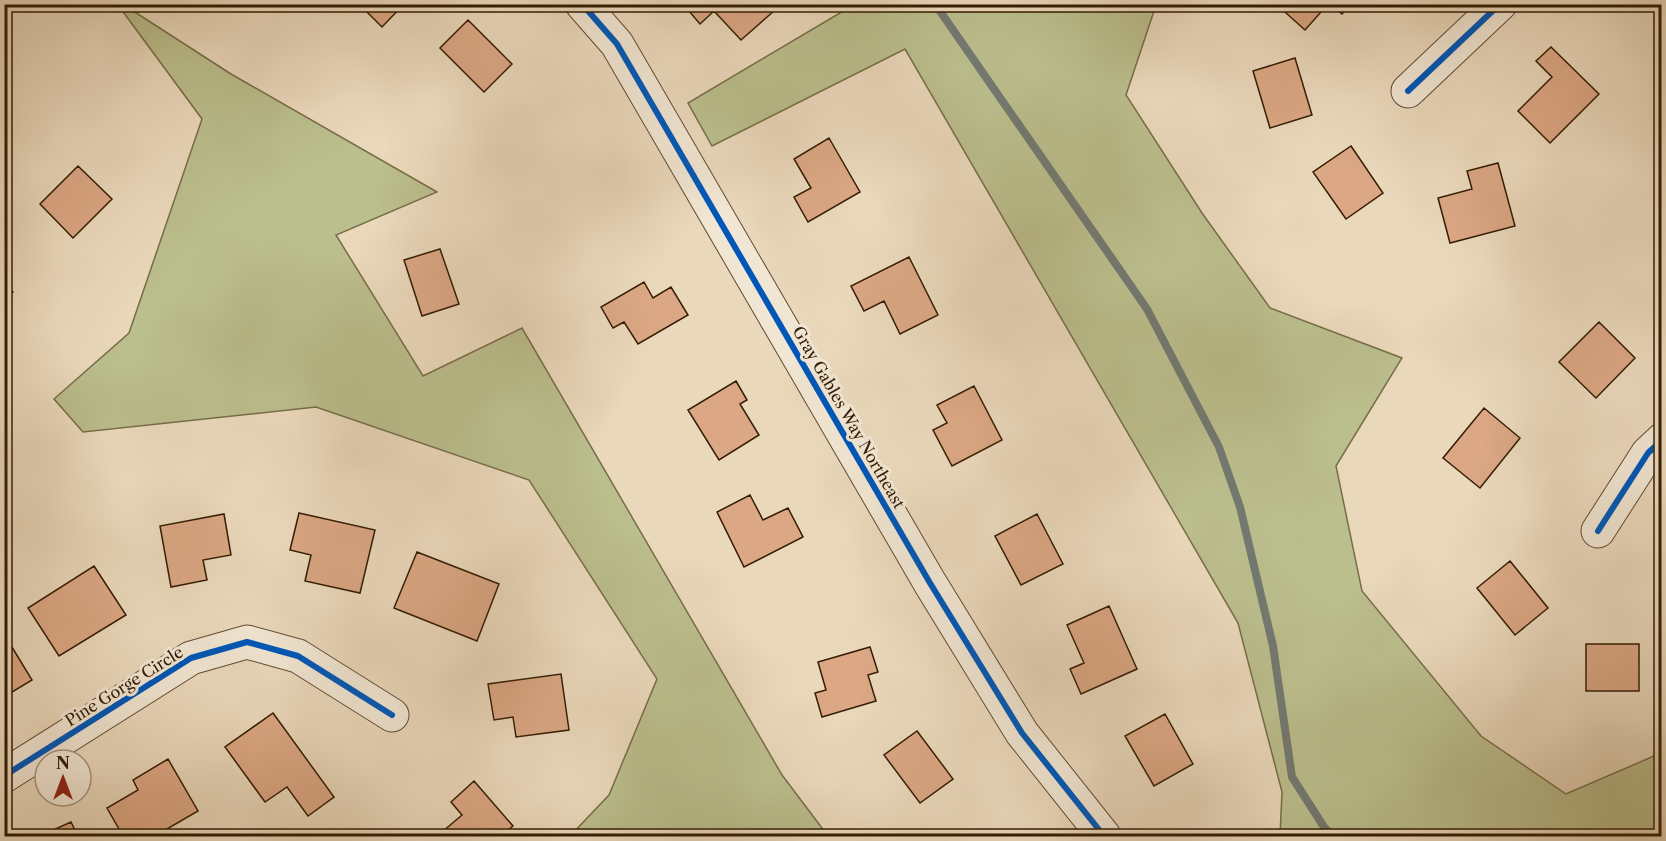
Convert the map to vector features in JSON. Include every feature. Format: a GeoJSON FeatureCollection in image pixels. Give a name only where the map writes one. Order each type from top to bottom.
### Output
{"type":"FeatureCollection","features":[{"type":"Feature","properties":{"kind":"street","name":"Gray Gables Way Northeast"},"geometry":{"type":"LineString","coordinates":[[582,4],[617,44],[930,583],[1022,733],[1104,837]]}},
{"type":"Feature","properties":{"kind":"street"},"geometry":{"type":"LineString","coordinates":[[1408,91],[1500,4]]}},
{"type":"Feature","properties":{"kind":"street"},"geometry":{"type":"LineString","coordinates":[[1598,531],[1648,453],[1662,440]]}},
{"type":"Feature","properties":{"kind":"street","name":"Pine Gorge Circle"},"geometry":{"type":"LineString","coordinates":[[4,776],[191,658],[247,642],[298,656],[392,715]]}},
{"type":"Feature","properties":{"kind":"green space"},"geometry":{"type":"Polygon","coordinates":[[[855,4],[1156,5],[1126,95],[1202,213],[1270,308],[1402,358],[1336,466],[1362,591],[1481,736],[1566,794],[1661,753],[1661,836],[1280,836],[1282,792],[1238,623],[905,49],[712,146],[688,103],[855,4]]]}},
{"type":"Feature","properties":{"kind":"green space"},"geometry":{"type":"Polygon","coordinates":[[[118,5],[124,5],[231,74],[437,192],[336,235],[423,376],[522,328],[782,775],[828,836],[570,836],[609,795],[657,679],[529,480],[316,407],[83,432],[54,399],[129,333],[202,119],[118,5]]]}},
{"type":"Feature","properties":{"kind":"building"},"geometry":{"type":"Polygon","coordinates":[[[359,4],[404,4],[382,27],[359,4]]]}},
{"type":"Feature","properties":{"kind":"building"},"geometry":{"type":"Polygon","coordinates":[[[683,4],[770,4],[775,10],[741,40],[714,11],[700,24],[683,4]]]}},
{"type":"Feature","properties":{"kind":"building"},"geometry":{"type":"Polygon","coordinates":[[[1276,4],[1328,4],[1305,30],[1276,4]]]}},
{"type":"Feature","properties":{"kind":"building"},"geometry":{"type":"Polygon","coordinates":[[[1330,4],[1351,4],[1342,14],[1330,4]]]}},
{"type":"Feature","properties":{"kind":"building"},"geometry":{"type":"Polygon","coordinates":[[[468,20],[512,64],[484,92],[440,48],[468,20]]]}},
{"type":"Feature","properties":{"kind":"building"},"geometry":{"type":"Polygon","coordinates":[[[1551,47],[1599,94],[1550,143],[1518,111],[1552,77],[1536,61],[1551,47]]]}},
{"type":"Feature","properties":{"kind":"building"},"geometry":{"type":"Polygon","coordinates":[[[1295,58],[1312,115],[1270,128],[1253,71],[1295,58]]]}},
{"type":"Feature","properties":{"kind":"building"},"geometry":{"type":"Polygon","coordinates":[[[829,138],[860,192],[808,222],[794,197],[811,188],[794,159],[829,138]]]}},
{"type":"Feature","properties":{"kind":"building"},"geometry":{"type":"Polygon","coordinates":[[[1351,146],[1383,193],[1346,219],[1313,172],[1351,146]]]}},
{"type":"Feature","properties":{"kind":"building"},"geometry":{"type":"Polygon","coordinates":[[[1498,163],[1515,226],[1450,243],[1438,198],[1472,189],[1467,171],[1498,163]]]}},
{"type":"Feature","properties":{"kind":"building"},"geometry":{"type":"Polygon","coordinates":[[[78,166],[112,199],[73,238],[40,204],[78,166]]]}},
{"type":"Feature","properties":{"kind":"building"},"geometry":{"type":"Polygon","coordinates":[[[440,249],[459,304],[422,316],[404,260],[440,249]]]}},
{"type":"Feature","properties":{"kind":"building"},"geometry":{"type":"Polygon","coordinates":[[[909,257],[938,315],[900,334],[884,301],[864,311],[851,286],[909,257]]]}},
{"type":"Feature","properties":{"kind":"building"},"geometry":{"type":"Polygon","coordinates":[[[644,282],[653,298],[671,287],[688,315],[638,344],[624,322],[613,328],[601,307],[644,282]]]}},
{"type":"Feature","properties":{"kind":"building"},"geometry":{"type":"Polygon","coordinates":[[[4,284],[13,292],[4,300],[4,284]]]}},
{"type":"Feature","properties":{"kind":"building"},"geometry":{"type":"Polygon","coordinates":[[[1599,322],[1635,358],[1596,398],[1559,362],[1599,322]]]}},
{"type":"Feature","properties":{"kind":"building"},"geometry":{"type":"Polygon","coordinates":[[[736,381],[747,400],[740,404],[759,435],[719,460],[688,410],[736,381]]]}},
{"type":"Feature","properties":{"kind":"building"},"geometry":{"type":"Polygon","coordinates":[[[974,386],[1002,440],[952,466],[933,430],[947,423],[937,405],[974,386]]]}},
{"type":"Feature","properties":{"kind":"building"},"geometry":{"type":"Polygon","coordinates":[[[1484,408],[1520,438],[1480,488],[1443,458],[1484,408]]]}},
{"type":"Feature","properties":{"kind":"building"},"geometry":{"type":"Polygon","coordinates":[[[750,495],[763,520],[788,508],[803,537],[744,567],[717,512],[750,495]]]}},
{"type":"Feature","properties":{"kind":"building"},"geometry":{"type":"Polygon","coordinates":[[[299,513],[375,530],[360,593],[305,581],[311,555],[290,550],[299,513]]]}},
{"type":"Feature","properties":{"kind":"building"},"geometry":{"type":"Polygon","coordinates":[[[224,514],[231,555],[203,560],[207,580],[171,587],[160,526],[224,514]]]}},
{"type":"Feature","properties":{"kind":"building"},"geometry":{"type":"Polygon","coordinates":[[[1037,514],[1063,564],[1021,585],[995,536],[1037,514]]]}},
{"type":"Feature","properties":{"kind":"building"},"geometry":{"type":"Polygon","coordinates":[[[417,552],[499,584],[477,641],[394,608],[417,552]]]}},
{"type":"Feature","properties":{"kind":"building"},"geometry":{"type":"Polygon","coordinates":[[[1510,561],[1548,608],[1515,635],[1477,588],[1510,561]]]}},
{"type":"Feature","properties":{"kind":"building"},"geometry":{"type":"Polygon","coordinates":[[[94,566],[126,615],[59,656],[28,608],[94,566]]]}},
{"type":"Feature","properties":{"kind":"building"},"geometry":{"type":"Polygon","coordinates":[[[1109,606],[1137,669],[1081,694],[1070,669],[1084,663],[1067,625],[1109,606]]]}},
{"type":"Feature","properties":{"kind":"building"},"geometry":{"type":"Polygon","coordinates":[[[4,634],[32,680],[4,697],[4,634]]]}},
{"type":"Feature","properties":{"kind":"building"},"geometry":{"type":"Polygon","coordinates":[[[1586,644],[1639,644],[1639,691],[1586,691],[1586,644]]]}},
{"type":"Feature","properties":{"kind":"building"},"geometry":{"type":"Polygon","coordinates":[[[870,647],[878,672],[868,675],[876,701],[822,717],[815,693],[826,690],[818,662],[870,647]]]}},
{"type":"Feature","properties":{"kind":"building"},"geometry":{"type":"Polygon","coordinates":[[[561,674],[569,730],[516,737],[513,717],[494,720],[488,684],[561,674]]]}},
{"type":"Feature","properties":{"kind":"building"},"geometry":{"type":"Polygon","coordinates":[[[273,713],[334,797],[308,816],[287,787],[265,802],[225,747],[273,713]]]}},
{"type":"Feature","properties":{"kind":"building"},"geometry":{"type":"Polygon","coordinates":[[[1165,714],[1193,764],[1154,786],[1125,736],[1165,714]]]}},
{"type":"Feature","properties":{"kind":"building"},"geometry":{"type":"Polygon","coordinates":[[[917,731],[953,779],[920,803],[884,755],[917,731]]]}},
{"type":"Feature","properties":{"kind":"building"},"geometry":{"type":"Polygon","coordinates":[[[168,759],[198,811],[155,836],[123,836],[107,808],[138,790],[133,780],[168,759]]]}},
{"type":"Feature","properties":{"kind":"building"},"geometry":{"type":"Polygon","coordinates":[[[474,781],[513,826],[501,836],[446,836],[442,832],[462,815],[451,802],[474,781]]]}},
{"type":"Feature","properties":{"kind":"building"},"geometry":{"type":"Polygon","coordinates":[[[71,822],[78,836],[42,836],[42,835],[71,822]]]}},
{"type":"Feature","properties":{"kind":"waterway"},"geometry":{"type":"LineString","coordinates":[[935,4],[1147,309],[1219,447],[1240,507],[1273,646],[1292,777],[1324,827],[1333,836]]}},
{"type":"Feature","properties":{"kind":"cycle path"},"geometry":{"type":"LineString","coordinates":[[582,4],[617,44],[930,583],[1022,733],[1104,836]]}},
{"type":"Feature","properties":{"kind":"cycle path"},"geometry":{"type":"LineString","coordinates":[[1408,91],[1500,4]]}},
{"type":"Feature","properties":{"kind":"cycle path"},"geometry":{"type":"LineString","coordinates":[[1598,531],[1648,453],[1662,440]]}},
{"type":"Feature","properties":{"kind":"cycle path"},"geometry":{"type":"LineString","coordinates":[[4,776],[191,658],[247,642],[298,656],[392,715]]}}]}
